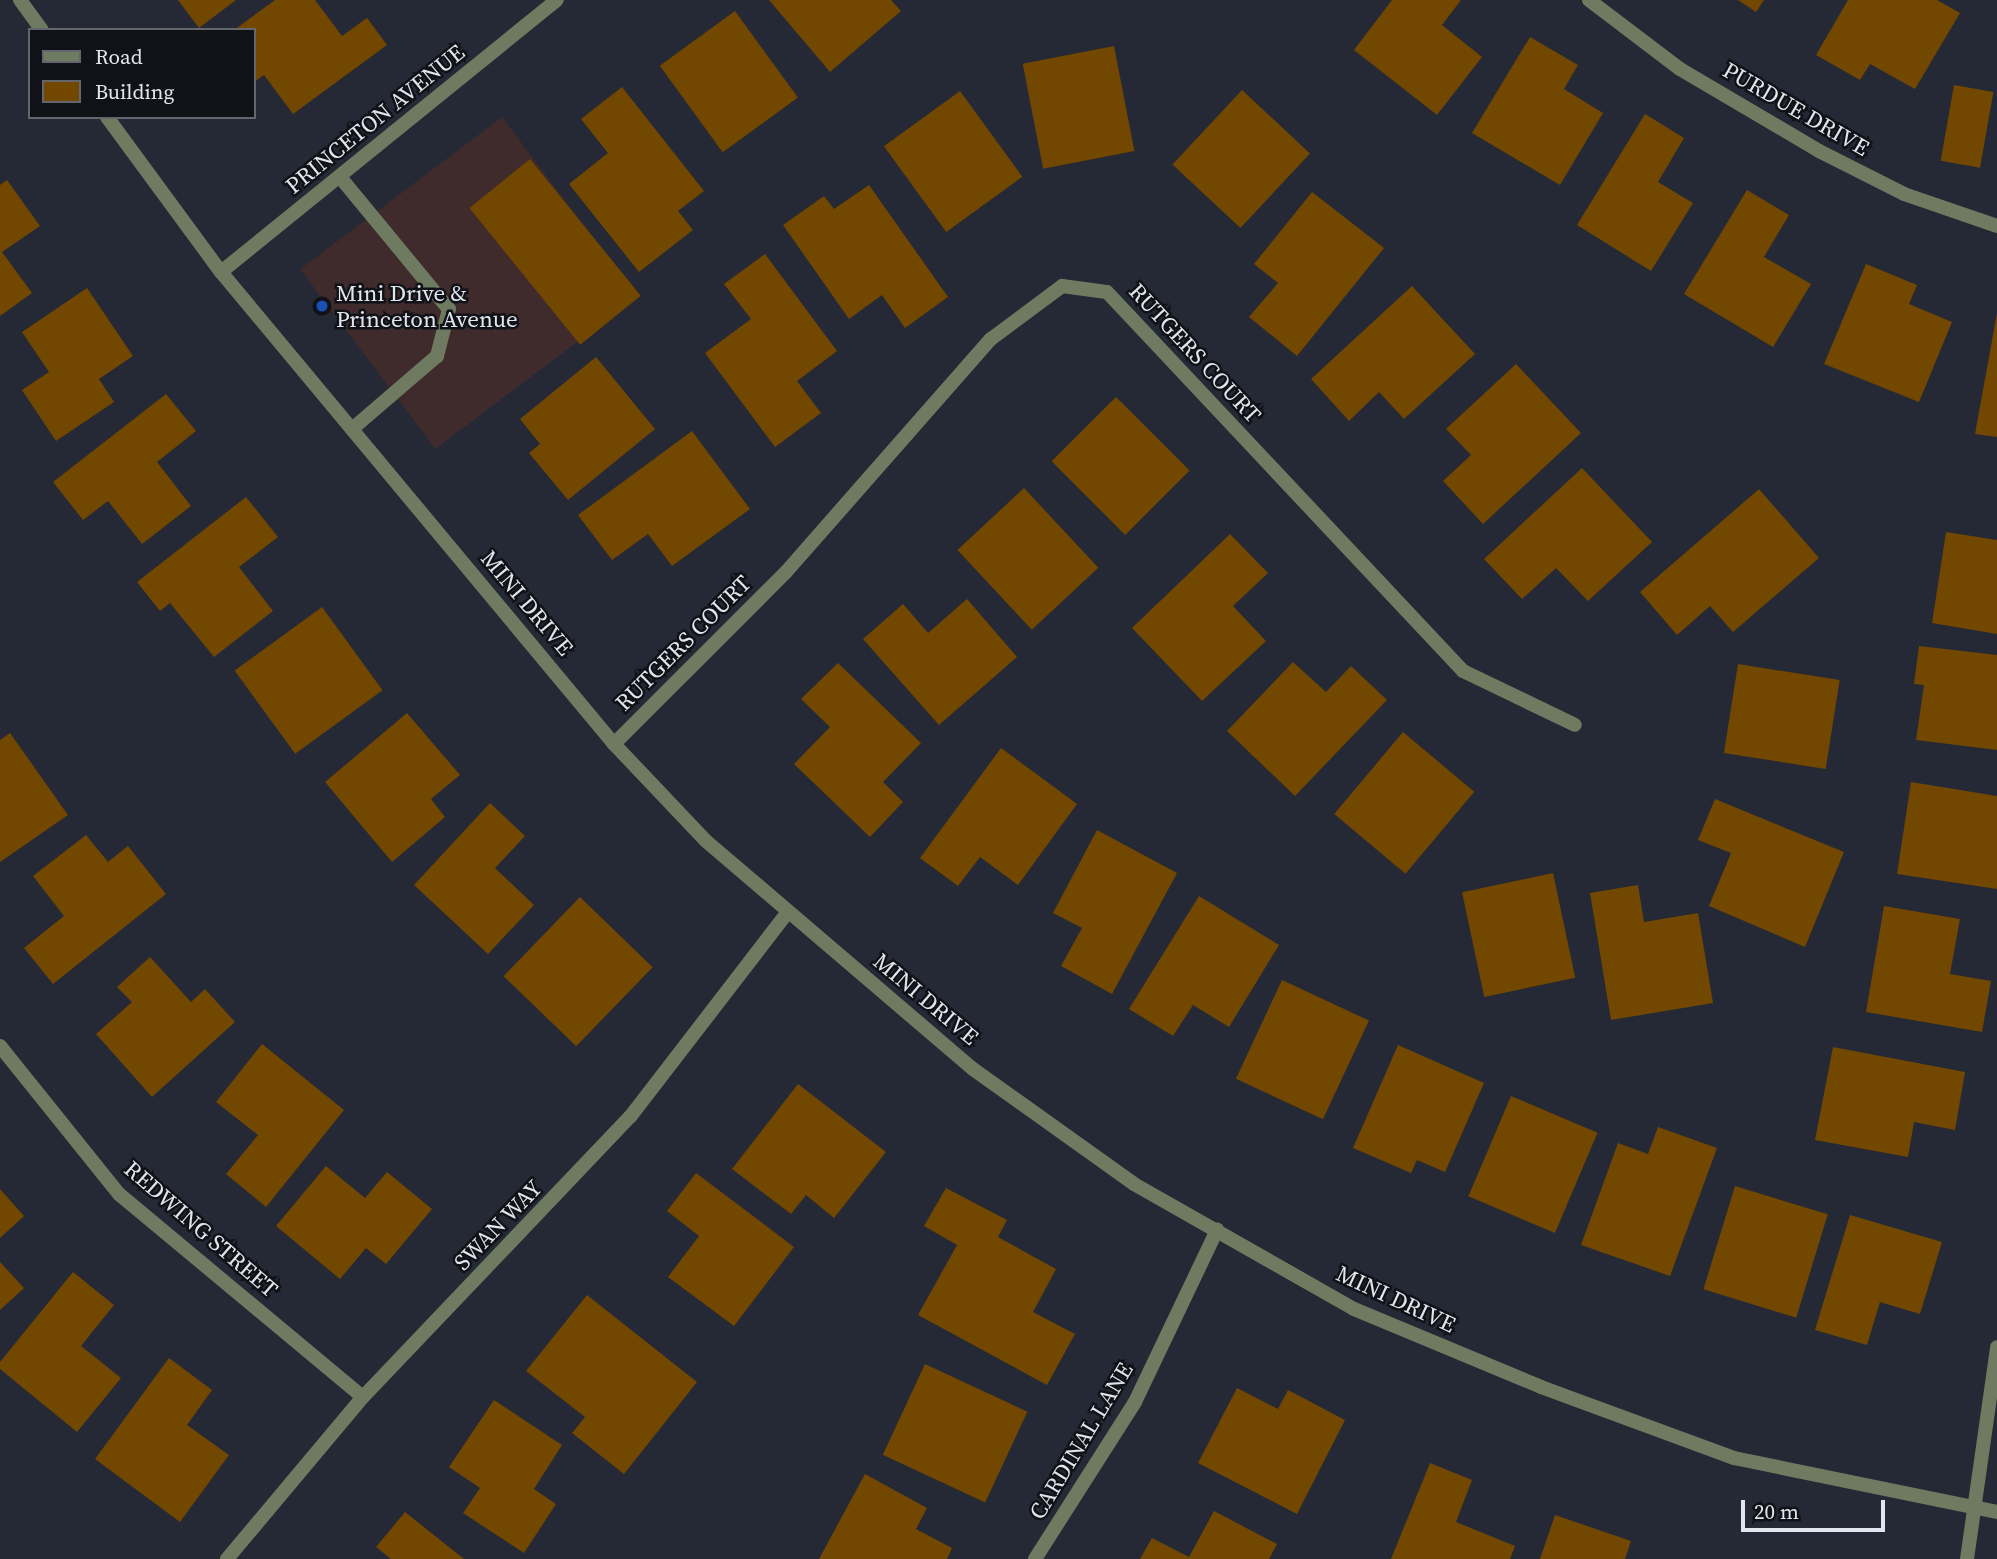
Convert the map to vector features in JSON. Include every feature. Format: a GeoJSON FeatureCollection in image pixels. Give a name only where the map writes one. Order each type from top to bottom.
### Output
{"type":"FeatureCollection","features":[{"type":"Feature","properties":{"kind":"street"},"geometry":{"type":"LineString","coordinates":[[20,0],[41,28]]}},
{"type":"Feature","properties":{"kind":"street","name":"PRINCETON AVENUE"},"geometry":{"type":"LineString","coordinates":[[221,272],[557,0]]}},
{"type":"Feature","properties":{"kind":"street","name":"PURDUE DRIVE"},"geometry":{"type":"LineString","coordinates":[[1589,0],[1680,69],[1819,151],[1904,194],[1997,226]]}},
{"type":"Feature","properties":{"kind":"street","name":"MINI DRIVE"},"geometry":{"type":"LineString","coordinates":[[108,119],[221,272],[614,744],[706,841],[973,1069],[1135,1184],[1354,1309],[1541,1387],[1734,1458],[1997,1512]]}},
{"type":"Feature","properties":{"kind":"street"},"geometry":{"type":"LineString","coordinates":[[340,177],[449,309],[437,356],[352,429]]}},
{"type":"Feature","properties":{"kind":"street","name":"RUTGERS COURT"},"geometry":{"type":"LineString","coordinates":[[614,744],[786,572],[991,339],[1062,286],[1107,292],[1463,671],[1575,724]]}},
{"type":"Feature","properties":{"kind":"street","name":"SWAN WAY"},"geometry":{"type":"LineString","coordinates":[[227,1559],[363,1397],[630,1117],[788,912]]}},
{"type":"Feature","properties":{"kind":"street","name":"REDWING STREET"},"geometry":{"type":"LineString","coordinates":[[0,1046],[118,1194],[363,1397]]}},
{"type":"Feature","properties":{"kind":"street","name":"CARDINAL LANE"},"geometry":{"type":"LineString","coordinates":[[1035,1559],[1135,1402],[1217,1230]]}},
{"type":"Feature","properties":{"kind":"street"},"geometry":{"type":"LineString","coordinates":[[1967,1559],[1997,1347]]}},
{"type":"Feature","properties":{"kind":"shaded area"},"geometry":{"type":"Polygon","coordinates":[[[502,117],[637,297],[435,449],[300,269],[502,117]]]}},
{"type":"Feature","properties":{"kind":"building"},"geometry":{"type":"Polygon","coordinates":[[[178,0],[236,0],[199,28],[178,0]]]}},
{"type":"Feature","properties":{"kind":"building"},"geometry":{"type":"Polygon","coordinates":[[[275,0],[315,0],[342,36],[367,18],[387,45],[293,114],[264,75],[256,81],[256,28],[237,28],[275,0]]]}},
{"type":"Feature","properties":{"kind":"building"},"geometry":{"type":"Polygon","coordinates":[[[769,0],[891,0],[901,11],[830,72],[769,0]]]}},
{"type":"Feature","properties":{"kind":"building"},"geometry":{"type":"Polygon","coordinates":[[[1392,0],[1461,0],[1442,25],[1482,57],[1437,115],[1354,50],[1392,0]]]}},
{"type":"Feature","properties":{"kind":"building"},"geometry":{"type":"Polygon","coordinates":[[[1738,0],[1764,0],[1756,12],[1738,0]]]}},
{"type":"Feature","properties":{"kind":"building"},"geometry":{"type":"Polygon","coordinates":[[[1848,0],[1937,0],[1960,13],[1915,89],[1870,64],[1860,80],[1816,55],[1848,0]]]}},
{"type":"Feature","properties":{"kind":"building"},"geometry":{"type":"Polygon","coordinates":[[[735,11],[798,98],[723,152],[660,66],[735,11]]]}},
{"type":"Feature","properties":{"kind":"building"},"geometry":{"type":"Polygon","coordinates":[[[1530,37],[1578,65],[1564,89],[1603,113],[1560,185],[1472,133],[1530,37]]]}},
{"type":"Feature","properties":{"kind":"building"},"geometry":{"type":"Polygon","coordinates":[[[1114,46],[1134,151],[1043,169],[1023,64],[1114,46]]]}},
{"type":"Feature","properties":{"kind":"building"},"geometry":{"type":"Polygon","coordinates":[[[1954,85],[1993,92],[1980,168],[1941,161],[1954,85]]]}},
{"type":"Feature","properties":{"kind":"building"},"geometry":{"type":"Polygon","coordinates":[[[622,87],[704,191],[678,211],[693,230],[639,272],[569,184],[608,153],[581,119],[622,87]]]}},
{"type":"Feature","properties":{"kind":"building"},"geometry":{"type":"Polygon","coordinates":[[[1242,90],[1310,153],[1240,228],[1172,165],[1242,90]]]}},
{"type":"Feature","properties":{"kind":"building"},"geometry":{"type":"Polygon","coordinates":[[[960,91],[1022,177],[946,232],[884,146],[960,91]]]}},
{"type":"Feature","properties":{"kind":"building"},"geometry":{"type":"Polygon","coordinates":[[[1645,114],[1684,138],[1658,182],[1693,203],[1651,271],[1577,225],[1645,114]]]}},
{"type":"Feature","properties":{"kind":"building"},"geometry":{"type":"Polygon","coordinates":[[[530,159],[641,296],[580,345],[469,208],[530,159]]]}},
{"type":"Feature","properties":{"kind":"building"},"geometry":{"type":"Polygon","coordinates":[[[7,180],[40,226],[2,252],[32,293],[0,316],[0,185],[7,180]]]}},
{"type":"Feature","properties":{"kind":"building"},"geometry":{"type":"Polygon","coordinates":[[[869,185],[948,297],[905,328],[882,295],[849,319],[783,225],[824,196],[834,209],[869,185]]]}},
{"type":"Feature","properties":{"kind":"building"},"geometry":{"type":"Polygon","coordinates":[[[1747,190],[1789,215],[1764,257],[1811,284],[1773,347],[1684,294],[1747,190]]]}},
{"type":"Feature","properties":{"kind":"building"},"geometry":{"type":"Polygon","coordinates":[[[1312,192],[1384,248],[1297,356],[1249,317],[1278,283],[1254,264],[1312,192]]]}},
{"type":"Feature","properties":{"kind":"building"},"geometry":{"type":"Polygon","coordinates":[[[765,254],[837,351],[797,381],[821,413],[775,447],[705,353],[751,319],[724,284],[765,254]]]}},
{"type":"Feature","properties":{"kind":"building"},"geometry":{"type":"Polygon","coordinates":[[[1866,264],[1917,285],[1909,304],[1952,322],[1919,402],[1824,364],[1866,264]]]}},
{"type":"Feature","properties":{"kind":"building"},"geometry":{"type":"Polygon","coordinates":[[[1412,286],[1475,354],[1404,419],[1379,392],[1349,421],[1311,379],[1412,286]]]}},
{"type":"Feature","properties":{"kind":"building"},"geometry":{"type":"Polygon","coordinates":[[[87,288],[133,356],[99,379],[114,402],[56,441],[22,390],[49,372],[22,332],[87,288]]]}},
{"type":"Feature","properties":{"kind":"building"},"geometry":{"type":"Polygon","coordinates":[[[1997,313],[1997,437],[1975,434],[1997,313]]]}},
{"type":"Feature","properties":{"kind":"building"},"geometry":{"type":"Polygon","coordinates":[[[596,357],[655,429],[568,500],[529,453],[540,444],[520,419],[596,357]]]}},
{"type":"Feature","properties":{"kind":"building"},"geometry":{"type":"Polygon","coordinates":[[[1516,364],[1581,433],[1483,524],[1443,481],[1471,455],[1446,429],[1516,364]]]}},
{"type":"Feature","properties":{"kind":"building"},"geometry":{"type":"Polygon","coordinates":[[[166,394],[196,431],[157,462],[191,506],[142,544],[108,501],[83,520],[53,482],[166,394]]]}},
{"type":"Feature","properties":{"kind":"building"},"geometry":{"type":"Polygon","coordinates":[[[1116,397],[1190,471],[1125,535],[1052,461],[1116,397]]]}},
{"type":"Feature","properties":{"kind":"building"},"geometry":{"type":"Polygon","coordinates":[[[692,431],[750,509],[672,566],[648,534],[612,560],[578,515],[692,431]]]}},
{"type":"Feature","properties":{"kind":"building"},"geometry":{"type":"Polygon","coordinates":[[[1582,468],[1652,542],[1588,601],[1556,568],[1522,599],[1484,559],[1582,468]]]}},
{"type":"Feature","properties":{"kind":"building"},"geometry":{"type":"Polygon","coordinates":[[[1024,488],[1098,568],[1032,630],[957,550],[1024,488]]]}},
{"type":"Feature","properties":{"kind":"building"},"geometry":{"type":"Polygon","coordinates":[[[1759,489],[1819,558],[1733,632],[1710,606],[1677,635],[1640,592],[1759,489]]]}},
{"type":"Feature","properties":{"kind":"building"},"geometry":{"type":"Polygon","coordinates":[[[246,497],[278,537],[239,567],[273,611],[214,657],[170,603],[160,611],[137,582],[246,497]]]}},
{"type":"Feature","properties":{"kind":"building"},"geometry":{"type":"Polygon","coordinates":[[[1946,532],[1997,540],[1997,634],[1932,623],[1946,532]]]}},
{"type":"Feature","properties":{"kind":"building"},"geometry":{"type":"Polygon","coordinates":[[[1230,534],[1268,573],[1233,606],[1266,641],[1202,701],[1132,628],[1230,534]]]}},
{"type":"Feature","properties":{"kind":"building"},"geometry":{"type":"Polygon","coordinates":[[[967,599],[1017,657],[939,725],[863,639],[903,604],[928,633],[967,599]]]}},
{"type":"Feature","properties":{"kind":"building"},"geometry":{"type":"Polygon","coordinates":[[[322,607],[383,690],[295,754],[235,670],[322,607]]]}},
{"type":"Feature","properties":{"kind":"building"},"geometry":{"type":"Polygon","coordinates":[[[1919,646],[1997,655],[1997,750],[1916,740],[1924,685],[1914,684],[1919,646]]]}},
{"type":"Feature","properties":{"kind":"building"},"geometry":{"type":"Polygon","coordinates":[[[1293,662],[1326,692],[1351,666],[1387,700],[1295,796],[1227,731],[1293,662]]]}},
{"type":"Feature","properties":{"kind":"building"},"geometry":{"type":"Polygon","coordinates":[[[838,663],[921,743],[883,782],[903,802],[870,837],[794,764],[830,727],[801,699],[838,663]]]}},
{"type":"Feature","properties":{"kind":"building"},"geometry":{"type":"Polygon","coordinates":[[[1738,664],[1840,680],[1826,769],[1724,753],[1738,664]]]}},
{"type":"Feature","properties":{"kind":"building"},"geometry":{"type":"Polygon","coordinates":[[[407,713],[460,775],[431,799],[445,817],[392,862],[325,782],[407,713]]]}},
{"type":"Feature","properties":{"kind":"building"},"geometry":{"type":"Polygon","coordinates":[[[1403,732],[1474,792],[1405,874],[1334,814],[1403,732]]]}},
{"type":"Feature","properties":{"kind":"building"},"geometry":{"type":"Polygon","coordinates":[[[10,733],[68,815],[0,862],[0,740],[10,733]]]}},
{"type":"Feature","properties":{"kind":"building"},"geometry":{"type":"Polygon","coordinates":[[[1001,748],[1077,804],[1018,885],[980,857],[958,886],[920,858],[1001,748]]]}},
{"type":"Feature","properties":{"kind":"building"},"geometry":{"type":"Polygon","coordinates":[[[1911,782],[1997,796],[1997,889],[1897,874],[1911,782]]]}},
{"type":"Feature","properties":{"kind":"building"},"geometry":{"type":"Polygon","coordinates":[[[1715,799],[1844,852],[1805,947],[1709,906],[1731,853],[1698,840],[1715,799]]]}},
{"type":"Feature","properties":{"kind":"building"},"geometry":{"type":"Polygon","coordinates":[[[490,803],[525,836],[495,868],[534,905],[488,954],[414,885],[490,803]]]}},
{"type":"Feature","properties":{"kind":"building"},"geometry":{"type":"Polygon","coordinates":[[[1097,830],[1177,873],[1112,994],[1061,966],[1082,928],[1053,913],[1097,830]]]}},
{"type":"Feature","properties":{"kind":"building"},"geometry":{"type":"Polygon","coordinates":[[[86,835],[108,862],[128,846],[166,894],[53,984],[24,948],[64,916],[33,876],[86,835]]]}},
{"type":"Feature","properties":{"kind":"building"},"geometry":{"type":"Polygon","coordinates":[[[1553,873],[1575,978],[1484,997],[1462,892],[1553,873]]]}},
{"type":"Feature","properties":{"kind":"building"},"geometry":{"type":"Polygon","coordinates":[[[1638,885],[1644,922],[1698,913],[1713,1003],[1611,1020],[1590,893],[1638,885]]]}},
{"type":"Feature","properties":{"kind":"building"},"geometry":{"type":"Polygon","coordinates":[[[1199,896],[1279,945],[1229,1027],[1193,1005],[1173,1036],[1129,1009],[1199,896]]]}},
{"type":"Feature","properties":{"kind":"building"},"geometry":{"type":"Polygon","coordinates":[[[580,897],[653,967],[576,1046],[504,976],[580,897]]]}},
{"type":"Feature","properties":{"kind":"building"},"geometry":{"type":"Polygon","coordinates":[[[1884,906],[1960,919],[1950,974],[1991,981],[1982,1032],[1866,1012],[1884,906]]]}},
{"type":"Feature","properties":{"kind":"building"},"geometry":{"type":"Polygon","coordinates":[[[150,957],[191,1002],[205,989],[235,1022],[152,1097],[96,1034],[132,1002],[117,987],[150,957]]]}},
{"type":"Feature","properties":{"kind":"building"},"geometry":{"type":"Polygon","coordinates":[[[1282,980],[1369,1021],[1323,1119],[1236,1079],[1282,980]]]}},
{"type":"Feature","properties":{"kind":"building"},"geometry":{"type":"Polygon","coordinates":[[[262,1044],[344,1110],[266,1207],[226,1174],[258,1135],[216,1102],[262,1044]]]}},
{"type":"Feature","properties":{"kind":"building"},"geometry":{"type":"Polygon","coordinates":[[[1398,1045],[1484,1083],[1445,1172],[1417,1160],[1411,1173],[1353,1148],[1398,1045]]]}},
{"type":"Feature","properties":{"kind":"building"},"geometry":{"type":"Polygon","coordinates":[[[1833,1047],[1965,1072],[1955,1130],[1914,1122],[1908,1157],[1815,1140],[1833,1047]]]}},
{"type":"Feature","properties":{"kind":"building"},"geometry":{"type":"Polygon","coordinates":[[[798,1084],[886,1152],[834,1218],[806,1195],[791,1214],[732,1169],[798,1084]]]}},
{"type":"Feature","properties":{"kind":"building"},"geometry":{"type":"Polygon","coordinates":[[[1511,1096],[1598,1133],[1555,1233],[1468,1196],[1511,1096]]]}},
{"type":"Feature","properties":{"kind":"building"},"geometry":{"type":"Polygon","coordinates":[[[1658,1127],[1717,1148],[1670,1276],[1581,1245],[1618,1143],[1648,1154],[1658,1127]]]}},
{"type":"Feature","properties":{"kind":"building"},"geometry":{"type":"Polygon","coordinates":[[[326,1166],[365,1198],[387,1172],[432,1209],[386,1264],[366,1248],[340,1279],[276,1226],[326,1166]]]}},
{"type":"Feature","properties":{"kind":"building"},"geometry":{"type":"Polygon","coordinates":[[[696,1173],[794,1247],[734,1326],[668,1277],[699,1236],[667,1211],[696,1173]]]}},
{"type":"Feature","properties":{"kind":"building"},"geometry":{"type":"Polygon","coordinates":[[[1735,1186],[1828,1214],[1796,1318],[1703,1289],[1735,1186]]]}},
{"type":"Feature","properties":{"kind":"building"},"geometry":{"type":"Polygon","coordinates":[[[946,1188],[1007,1220],[998,1237],[1056,1269],[1033,1312],[1075,1334],[1047,1385],[918,1315],[957,1245],[924,1226],[946,1188]]]}},
{"type":"Feature","properties":{"kind":"building"},"geometry":{"type":"Polygon","coordinates":[[[0,1189],[24,1216],[0,1238],[0,1189]]]}},
{"type":"Feature","properties":{"kind":"building"},"geometry":{"type":"Polygon","coordinates":[[[1850,1215],[1942,1242],[1920,1314],[1880,1302],[1867,1345],[1815,1330],[1850,1215]]]}},
{"type":"Feature","properties":{"kind":"building"},"geometry":{"type":"Polygon","coordinates":[[[0,1262],[24,1288],[0,1310],[0,1262]]]}},
{"type":"Feature","properties":{"kind":"building"},"geometry":{"type":"Polygon","coordinates":[[[73,1272],[114,1305],[81,1346],[121,1378],[77,1432],[0,1369],[0,1362],[73,1272]]]}},
{"type":"Feature","properties":{"kind":"building"},"geometry":{"type":"Polygon","coordinates":[[[587,1295],[697,1382],[624,1474],[572,1433],[585,1417],[526,1371],[587,1295]]]}},
{"type":"Feature","properties":{"kind":"building"},"geometry":{"type":"Polygon","coordinates":[[[169,1358],[212,1390],[187,1425],[229,1455],[180,1522],[95,1459],[169,1358]]]}},
{"type":"Feature","properties":{"kind":"building"},"geometry":{"type":"Polygon","coordinates":[[[925,1364],[1027,1412],[985,1502],[883,1455],[925,1364]]]}},
{"type":"Feature","properties":{"kind":"building"},"geometry":{"type":"Polygon","coordinates":[[[1237,1388],[1278,1409],[1288,1390],[1345,1420],[1297,1514],[1198,1463],[1237,1388]]]}},
{"type":"Feature","properties":{"kind":"building"},"geometry":{"type":"Polygon","coordinates":[[[494,1400],[562,1445],[534,1489],[556,1504],[524,1553],[463,1513],[480,1488],[449,1467],[494,1400]]]}},
{"type":"Feature","properties":{"kind":"building"},"geometry":{"type":"Polygon","coordinates":[[[1430,1463],[1472,1480],[1456,1522],[1515,1546],[1510,1559],[1391,1559],[1430,1463]]]}},
{"type":"Feature","properties":{"kind":"building"},"geometry":{"type":"Polygon","coordinates":[[[865,1474],[927,1508],[916,1529],[952,1548],[947,1559],[819,1559],[865,1474]]]}},
{"type":"Feature","properties":{"kind":"building"},"geometry":{"type":"Polygon","coordinates":[[[1214,1511],[1277,1544],[1269,1559],[1140,1559],[1152,1538],[1189,1557],[1214,1511]]]}},
{"type":"Feature","properties":{"kind":"building"},"geometry":{"type":"Polygon","coordinates":[[[405,1512],[464,1559],[391,1559],[376,1547],[405,1512]]]}},
{"type":"Feature","properties":{"kind":"building"},"geometry":{"type":"Polygon","coordinates":[[[1555,1515],[1631,1541],[1625,1559],[1540,1559],[1555,1515]]]}},
{"type":"Feature","properties":{"kind":"place","name":"Mini Drive & Princeton Avenue"},"geometry":{"type":"Point","coordinates":[322,306]}}]}
